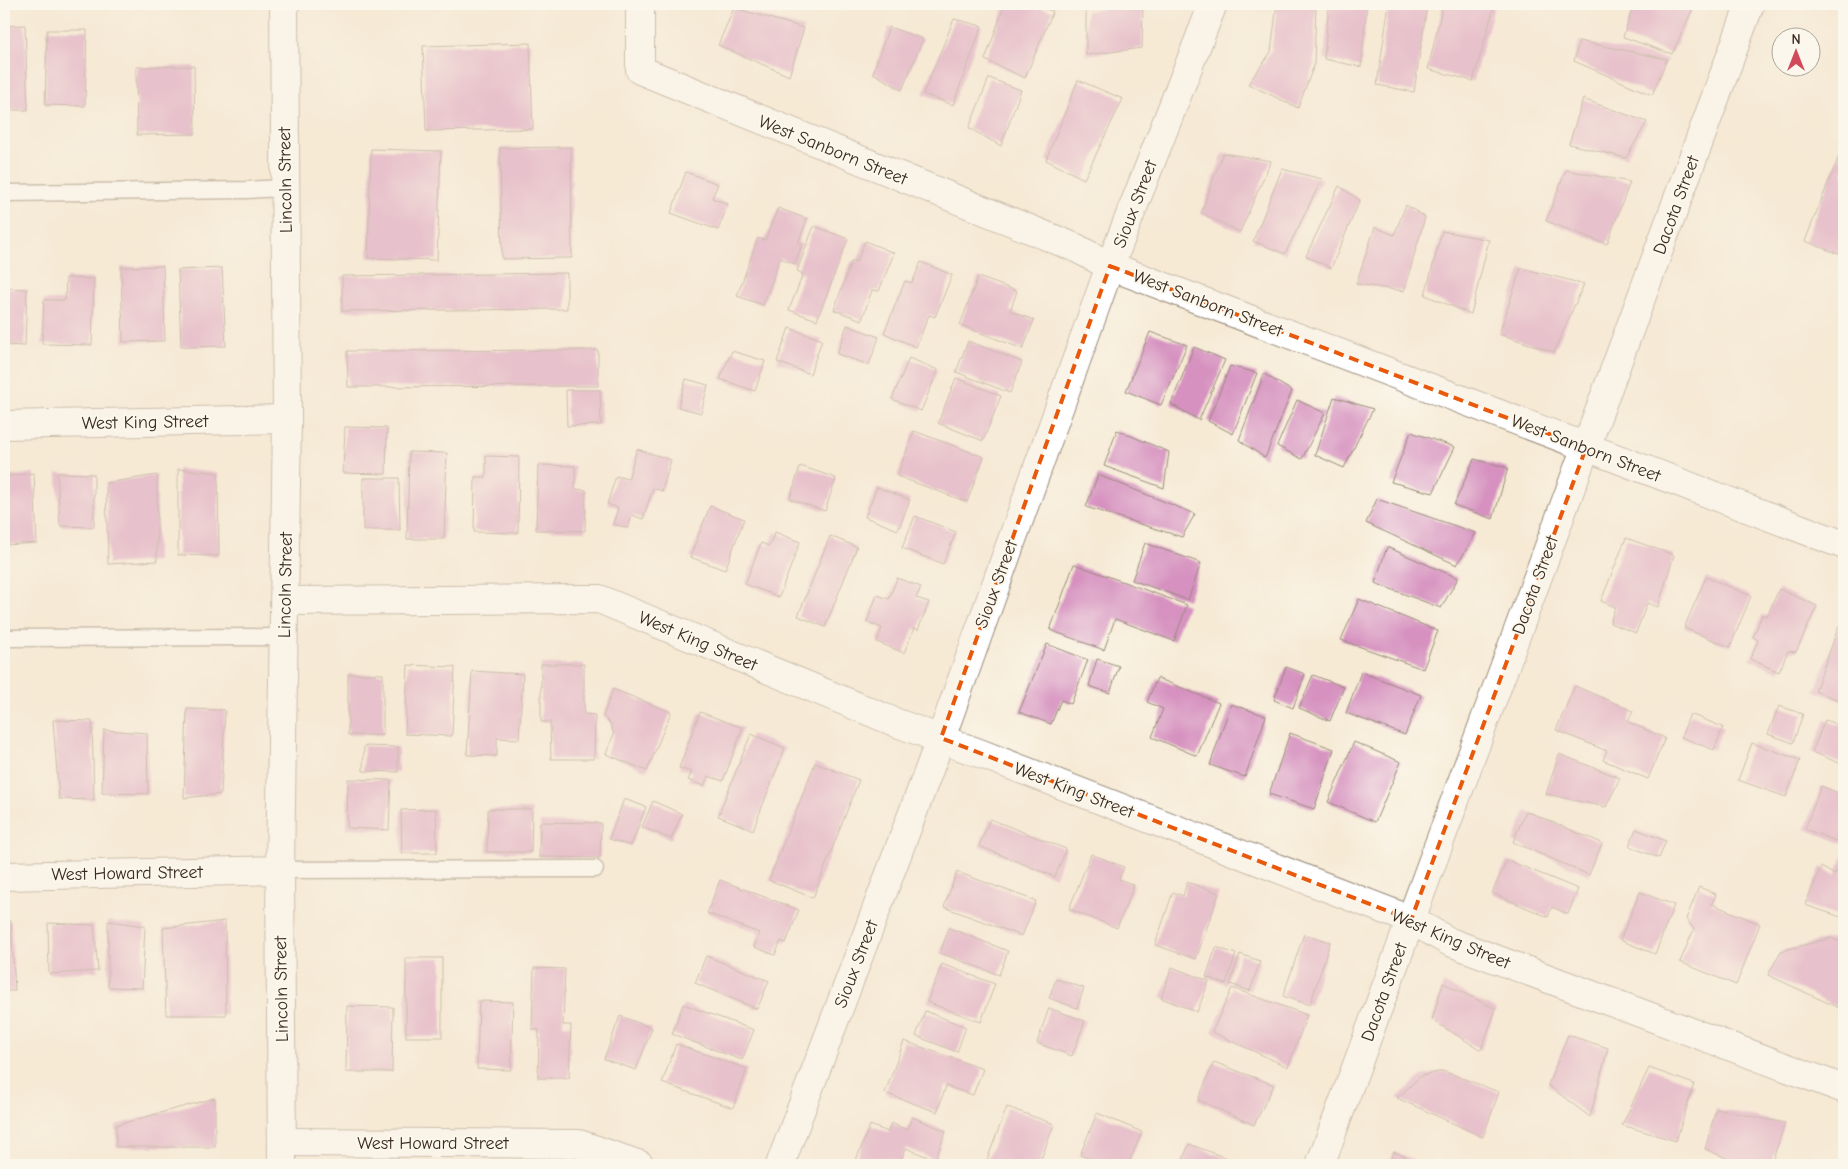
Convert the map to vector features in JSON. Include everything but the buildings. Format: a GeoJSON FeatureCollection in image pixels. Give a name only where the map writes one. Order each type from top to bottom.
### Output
{"type":"FeatureCollection","features":[{"type":"Feature","properties":{"kind":"street","name":"Lincoln Street"},"geometry":{"type":"LineString","coordinates":[[282,1154],[280,870],[287,419],[284,4]]}},
{"type":"Feature","properties":{"kind":"street","name":"West Sanborn Street"},"geometry":{"type":"LineString","coordinates":[[640,4],[640,70],[1076,248],[1110,266],[1844,545]]}},
{"type":"Feature","properties":{"kind":"street","name":"Sioux Street"},"geometry":{"type":"LineString","coordinates":[[780,1165],[941,738],[1110,266],[1213,4]]}},
{"type":"Feature","properties":{"kind":"street","name":"Dacota Street"},"geometry":{"type":"LineString","coordinates":[[1320,1165],[1750,4]]}},
{"type":"Feature","properties":{"kind":"street","name":"West King Street"},"geometry":{"type":"LineString","coordinates":[[4,425],[287,419]]}},
{"type":"Feature","properties":{"kind":"street","name":"West King Street"},"geometry":{"type":"LineString","coordinates":[[285,602],[599,600],[897,724],[941,738],[1410,920],[1450,942],[1844,1089]]}},
{"type":"Feature","properties":{"kind":"street","name":"West Howard Street"},"geometry":{"type":"LineString","coordinates":[[4,876],[280,870]]}},
{"type":"Feature","properties":{"kind":"street","name":"West Howard Street"},"geometry":{"type":"LineString","coordinates":[[282,1154],[579,1144],[640,1165]]}},
{"type":"Feature","properties":{"kind":"lane"},"geometry":{"type":"LineString","coordinates":[[4,193],[284,188]]}},
{"type":"Feature","properties":{"kind":"lane"},"geometry":{"type":"LineString","coordinates":[[4,638],[284,637]]}},
{"type":"Feature","properties":{"kind":"lane"},"geometry":{"type":"LineString","coordinates":[[280,870],[595,869]]}},
{"type":"Feature","properties":{"kind":"highlighted area"},"geometry":{"type":"Polygon","coordinates":[[[1110,266],[1586,448],[1411,920],[941,738],[1110,266]]]}}]}
